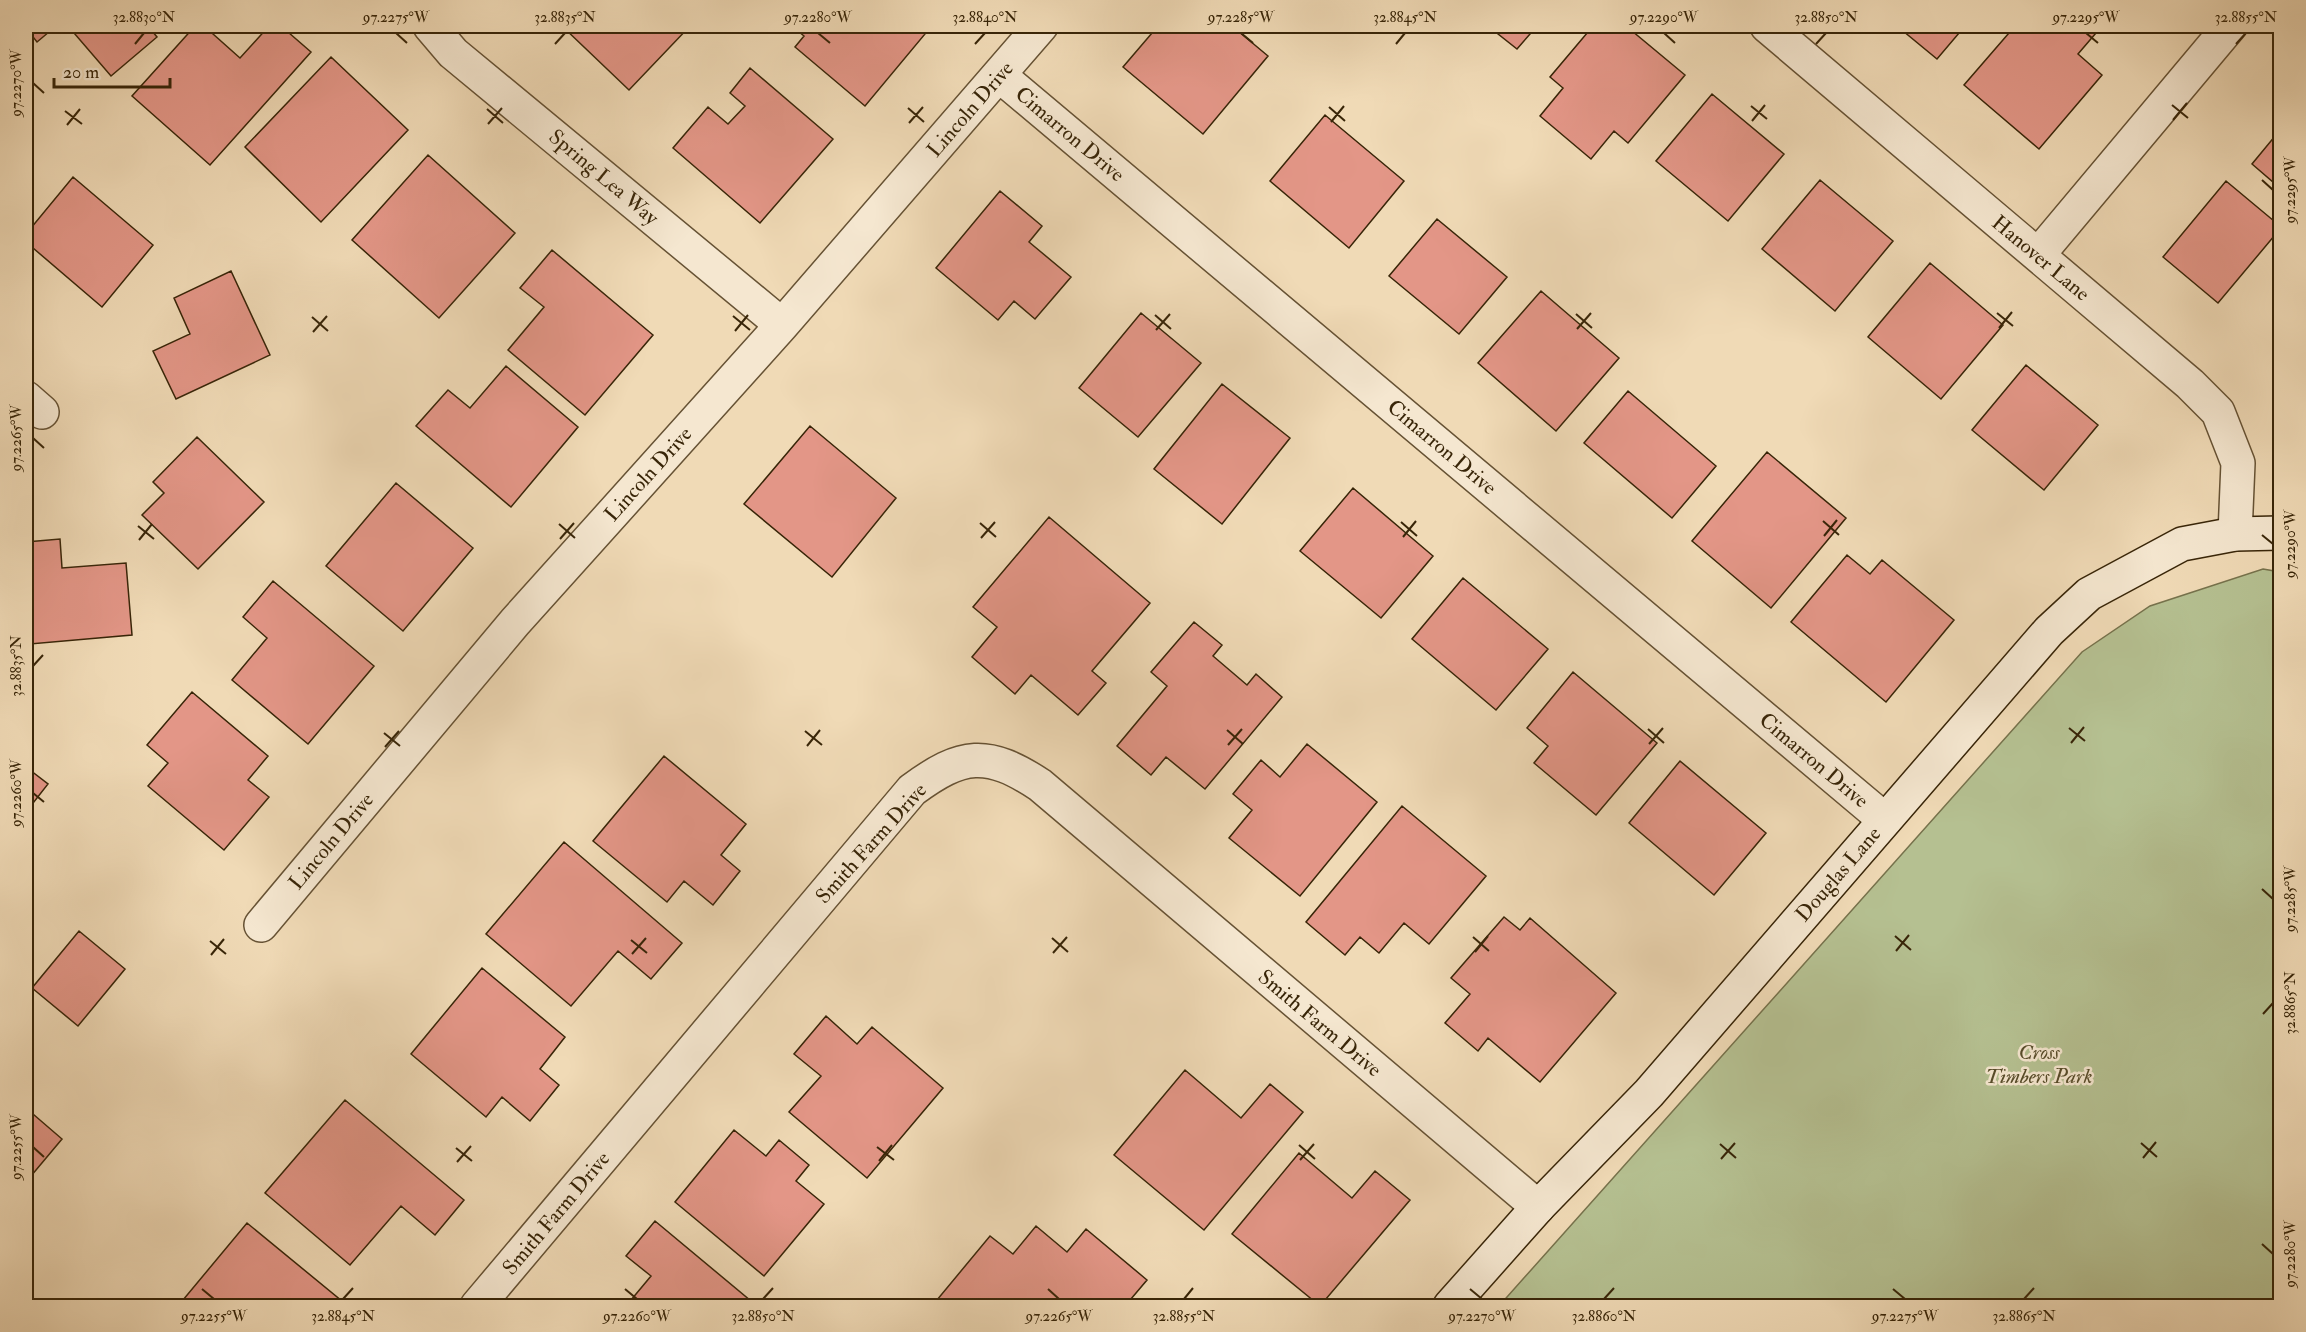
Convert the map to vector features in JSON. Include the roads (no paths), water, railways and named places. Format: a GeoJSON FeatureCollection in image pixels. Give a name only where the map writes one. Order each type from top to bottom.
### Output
{"type":"FeatureCollection","features":[{"type":"Feature","properties":{"kind":"street","name":"Spring Lea Way"},"geometry":{"type":"LineString","coordinates":[[430,26],[453,53],[782,325]]}},
{"type":"Feature","properties":{"kind":"street","name":"Lincoln Drive"},"geometry":{"type":"LineString","coordinates":[[261,925],[515,622],[782,325],[1041,26]]}},
{"type":"Feature","properties":{"kind":"street","name":"Hanover Lane"},"geometry":{"type":"LineString","coordinates":[[1767,26],[2190,384],[2218,412],[2238,463],[2235,534]]}},
{"type":"Feature","properties":{"kind":"street"},"geometry":{"type":"LineString","coordinates":[[2038,255],[2230,26]]}},
{"type":"Feature","properties":{"kind":"street","name":"Cimarron Drive"},"geometry":{"type":"LineString","coordinates":[[999,75],[1885,820]]}},
{"type":"Feature","properties":{"kind":"street","name":"Douglas Lane"},"geometry":{"type":"LineString","coordinates":[[1450,1306],[1538,1207],[1649,1094],[2049,631],[2089,594],[2182,544],[2235,534],[2280,533]]}},
{"type":"Feature","properties":{"kind":"street","name":"Smith Farm Drive"},"geometry":{"type":"LineString","coordinates":[[477,1306],[912,790],[938,771],[964,761],[990,760],[1019,771],[1040,785],[1538,1207]]}},
{"type":"Feature","properties":{"kind":"park label","name":"Cross Timbers Park"},"geometry":{"type":"Point","coordinates":[2039,1064]}}]}
